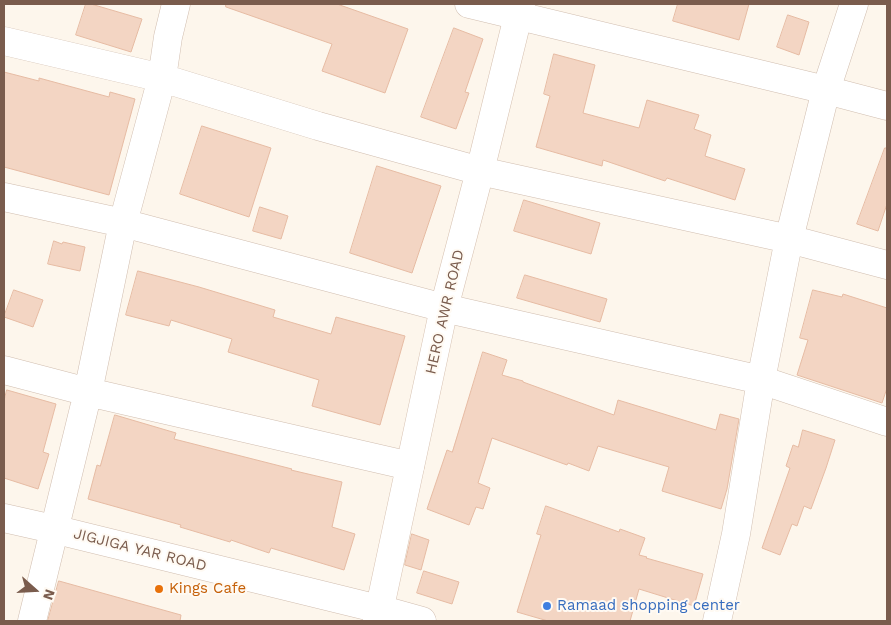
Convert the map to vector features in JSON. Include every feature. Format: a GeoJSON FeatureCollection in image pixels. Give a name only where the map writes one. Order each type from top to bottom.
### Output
{"type":"FeatureCollection","features":[{"type":"Feature","properties":{"kind":"street"},"geometry":{"type":"LineString","coordinates":[[32,621],[88,392],[123,223],[162,78],[168,37],[176,4]]}},
{"type":"Feature","properties":{"kind":"street"},"geometry":{"type":"LineString","coordinates":[[469,4],[519,9],[887,106]]}},
{"type":"Feature","properties":{"kind":"street"},"geometry":{"type":"LineString","coordinates":[[717,621],[736,534],[761,380],[789,239],[826,90],[854,4]]}},
{"type":"Feature","properties":{"kind":"street","name":"HERO AWR ROAD"},"geometry":{"type":"LineString","coordinates":[[378,615],[444,308],[480,171],[519,9]]}},
{"type":"Feature","properties":{"kind":"street"},"geometry":{"type":"LineString","coordinates":[[4,42],[162,78],[318,126],[480,171],[789,239],[887,265]]}},
{"type":"Feature","properties":{"kind":"street"},"geometry":{"type":"LineString","coordinates":[[4,197],[123,223],[444,308],[761,380],[887,422]]}},
{"type":"Feature","properties":{"kind":"street"},"geometry":{"type":"LineString","coordinates":[[4,370],[88,392],[410,466]]}},
{"type":"Feature","properties":{"kind":"street","name":"JIGJIGA YAR ROAD"},"geometry":{"type":"LineString","coordinates":[[4,518],[54,529],[378,615],[422,621]]}},
{"type":"Feature","properties":{"kind":"building"},"geometry":{"type":"Polygon","coordinates":[[[86,4],[142,19],[131,52],[76,35],[86,4]]]}},
{"type":"Feature","properties":{"kind":"building"},"geometry":{"type":"Polygon","coordinates":[[[226,4],[337,4],[408,29],[385,93],[322,71],[332,44],[226,7],[226,4]]]}},
{"type":"Feature","properties":{"kind":"building"},"geometry":{"type":"Polygon","coordinates":[[[678,4],[749,4],[739,40],[673,21],[678,4]]]}},
{"type":"Feature","properties":{"kind":"building"},"geometry":{"type":"Polygon","coordinates":[[[788,15],[809,22],[799,55],[777,47],[788,15]]]}},
{"type":"Feature","properties":{"kind":"building"},"geometry":{"type":"Polygon","coordinates":[[[454,28],[483,39],[465,92],[469,93],[456,129],[421,117],[454,28]]]}},
{"type":"Feature","properties":{"kind":"building"},"geometry":{"type":"Polygon","coordinates":[[[554,54],[595,65],[583,113],[639,128],[647,100],[699,115],[694,129],[711,135],[705,156],[745,169],[735,200],[667,178],[665,181],[603,160],[602,166],[536,147],[550,96],[544,94],[554,54]]]}},
{"type":"Feature","properties":{"kind":"building"},"geometry":{"type":"Polygon","coordinates":[[[4,72],[39,81],[39,78],[109,97],[110,92],[135,99],[109,195],[4,167],[4,72]]]}},
{"type":"Feature","properties":{"kind":"building"},"geometry":{"type":"Polygon","coordinates":[[[202,126],[271,148],[249,217],[180,194],[202,126]]]}},
{"type":"Feature","properties":{"kind":"building"},"geometry":{"type":"Polygon","coordinates":[[[885,148],[887,148],[887,204],[878,231],[857,224],[885,148]]]}},
{"type":"Feature","properties":{"kind":"building"},"geometry":{"type":"Polygon","coordinates":[[[377,166],[441,186],[412,273],[350,253],[377,166]]]}},
{"type":"Feature","properties":{"kind":"building"},"geometry":{"type":"Polygon","coordinates":[[[524,200],[600,223],[591,254],[514,231],[524,200]]]}},
{"type":"Feature","properties":{"kind":"building"},"geometry":{"type":"Polygon","coordinates":[[[260,207],[288,216],[281,239],[253,231],[260,207]]]}},
{"type":"Feature","properties":{"kind":"building"},"geometry":{"type":"Polygon","coordinates":[[[54,241],[85,247],[80,271],[48,264],[54,241]]]}},
{"type":"Feature","properties":{"kind":"building"},"geometry":{"type":"Polygon","coordinates":[[[138,271],[275,310],[273,317],[331,334],[336,317],[405,336],[380,425],[312,406],[319,380],[228,352],[232,339],[171,320],[169,326],[126,315],[138,271]]]}},
{"type":"Feature","properties":{"kind":"building"},"geometry":{"type":"Polygon","coordinates":[[[525,275],[607,299],[600,322],[517,298],[525,275]]]}},
{"type":"Feature","properties":{"kind":"building"},"geometry":{"type":"Polygon","coordinates":[[[14,290],[43,300],[33,327],[4,317],[14,290]]]}},
{"type":"Feature","properties":{"kind":"building"},"geometry":{"type":"Polygon","coordinates":[[[813,290],[842,297],[843,294],[887,308],[887,388],[882,403],[797,375],[808,340],[800,338],[813,290]]]}},
{"type":"Feature","properties":{"kind":"building"},"geometry":{"type":"Polygon","coordinates":[[[483,352],[507,360],[502,375],[614,415],[618,400],[716,430],[720,414],[739,419],[727,489],[721,509],[662,491],[669,467],[598,446],[589,471],[492,438],[478,483],[490,488],[483,509],[476,507],[469,525],[427,509],[447,450],[452,452],[483,352]]]}},
{"type":"Feature","properties":{"kind":"building"},"geometry":{"type":"Polygon","coordinates":[[[7,390],[56,404],[43,452],[49,454],[38,489],[4,478],[4,401],[7,390]]]}},
{"type":"Feature","properties":{"kind":"building"},"geometry":{"type":"Polygon","coordinates":[[[115,415],[176,433],[174,439],[342,482],[332,527],[355,534],[344,570],[271,548],[269,553],[231,540],[230,542],[180,527],[181,525],[88,499],[97,465],[100,466],[115,415]]]}},
{"type":"Feature","properties":{"kind":"building"},"geometry":{"type":"Polygon","coordinates":[[[803,430],[835,440],[811,509],[804,506],[797,526],[792,524],[780,555],[762,548],[790,468],[786,466],[793,445],[798,447],[803,430]]]}},
{"type":"Feature","properties":{"kind":"building"},"geometry":{"type":"Polygon","coordinates":[[[546,506],[619,532],[620,529],[645,538],[639,555],[703,574],[694,606],[639,589],[630,621],[548,621],[517,612],[541,535],[537,534],[546,506]]]}},
{"type":"Feature","properties":{"kind":"building"},"geometry":{"type":"Polygon","coordinates":[[[412,534],[429,540],[421,570],[405,565],[412,534]]]}},
{"type":"Feature","properties":{"kind":"building"},"geometry":{"type":"Polygon","coordinates":[[[424,571],[459,582],[452,604],[417,593],[424,571]]]}},
{"type":"Feature","properties":{"kind":"building"},"geometry":{"type":"Polygon","coordinates":[[[59,581],[181,615],[180,621],[48,621],[59,581]]]}},
{"type":"Feature","properties":{"kind":"place","name":"Kings Cafe"},"geometry":{"type":"Point","coordinates":[159,589]}},
{"type":"Feature","properties":{"kind":"place","name":"Ramaad shopping center"},"geometry":{"type":"Point","coordinates":[547,606]}}]}
